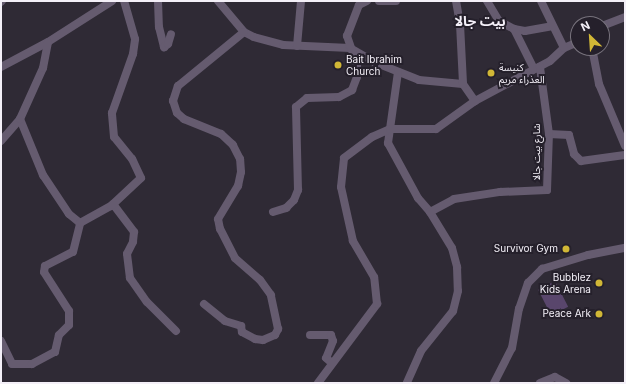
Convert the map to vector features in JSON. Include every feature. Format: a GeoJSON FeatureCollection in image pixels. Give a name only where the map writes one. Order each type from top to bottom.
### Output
{"type":"FeatureCollection","features":[{"type":"Feature","properties":{"kind":"street"},"geometry":{"type":"LineString","coordinates":[[1,66],[48,42],[112,1]]}},
{"type":"Feature","properties":{"kind":"street"},"geometry":{"type":"LineString","coordinates":[[1,341],[12,364],[32,364],[55,352],[59,335],[69,325],[68,311],[44,272],[45,266],[73,252],[80,223],[113,204],[141,178],[132,159],[114,137],[112,113],[131,60],[135,39],[124,1]]}},
{"type":"Feature","properties":{"kind":"street"},"geometry":{"type":"LineString","coordinates":[[158,1],[159,27],[164,47],[168,44],[171,34]]}},
{"type":"Feature","properties":{"kind":"street"},"geometry":{"type":"LineString","coordinates":[[218,1],[244,32],[282,45],[350,48],[398,72],[419,80],[463,84]]}},
{"type":"Feature","properties":{"kind":"street"},"geometry":{"type":"LineString","coordinates":[[297,46],[301,1]]}},
{"type":"Feature","properties":{"kind":"street"},"geometry":{"type":"LineString","coordinates":[[274,212],[286,208],[294,200],[298,190],[296,107],[307,98],[339,97],[352,90],[357,78],[357,65],[347,36],[359,5],[366,1]]}},
{"type":"Feature","properties":{"kind":"street"},"geometry":{"type":"LineString","coordinates":[[379,1],[396,1]]}},
{"type":"Feature","properties":{"kind":"street"},"geometry":{"type":"LineString","coordinates":[[456,1],[460,24],[463,84],[475,102]]}},
{"type":"Feature","properties":{"kind":"street"},"geometry":{"type":"LineString","coordinates":[[487,1],[499,21],[514,28],[525,31],[552,26]]}},
{"type":"Feature","properties":{"kind":"street"},"geometry":{"type":"LineString","coordinates":[[542,1],[552,26],[564,48]]}},
{"type":"Feature","properties":{"kind":"street"},"geometry":{"type":"LineString","coordinates":[[610,23],[625,16]]}},
{"type":"Feature","properties":{"kind":"street","name":"شارع بيت جالا"},"geometry":{"type":"LineString","coordinates":[[430,212],[454,198],[500,192],[547,190],[549,134],[537,68],[514,28]]}},
{"type":"Feature","properties":{"kind":"street"},"geometry":{"type":"LineString","coordinates":[[204,304],[225,321],[241,326],[242,332],[255,339],[263,340],[275,335],[278,329],[271,295],[260,280],[235,258],[220,229],[218,219],[238,186],[241,172],[240,160],[233,145],[221,134],[184,119],[177,113],[173,101],[178,86],[244,32]]}},
{"type":"Feature","properties":{"kind":"street"},"geometry":{"type":"LineString","coordinates":[[1,140],[20,119],[43,68],[48,42]]}},
{"type":"Feature","properties":{"kind":"street"},"geometry":{"type":"LineString","coordinates":[[318,383],[377,304],[374,277],[353,241],[341,187],[344,158],[372,137],[390,129],[436,129],[475,102],[537,68],[564,48],[570,45]]}},
{"type":"Feature","properties":{"kind":"street"},"geometry":{"type":"LineString","coordinates":[[594,56],[599,84],[625,146]]}},
{"type":"Feature","properties":{"kind":"street"},"geometry":{"type":"LineString","coordinates":[[398,72],[388,143],[418,198],[430,212],[452,248],[457,267],[458,291],[453,311],[421,351],[407,383]]}},
{"type":"Feature","properties":{"kind":"street"},"geometry":{"type":"LineString","coordinates":[[20,119],[43,175],[69,214],[80,223]]}},
{"type":"Feature","properties":{"kind":"street"},"geometry":{"type":"LineString","coordinates":[[549,134],[569,136],[574,154],[581,161],[625,155]]}},
{"type":"Feature","properties":{"kind":"street"},"geometry":{"type":"LineString","coordinates":[[113,204],[134,232],[133,242],[127,254],[130,278],[147,302],[176,331]]}},
{"type":"Feature","properties":{"kind":"street"},"geometry":{"type":"LineString","coordinates":[[497,382],[512,348],[519,309],[528,283],[542,269],[588,254],[625,248]]}},
{"type":"Feature","properties":{"kind":"street"},"geometry":{"type":"LineString","coordinates":[[310,335],[331,335],[333,341],[326,358],[332,363]]}},
{"type":"Feature","properties":{"kind":"street"},"geometry":{"type":"LineString","coordinates":[[540,383],[555,377],[566,383]]}},
{"type":"Feature","properties":{"kind":"shaded area"},"geometry":{"type":"Polygon","coordinates":[[[555,281],[568,307],[551,315],[538,290],[555,281]]]}},
{"type":"Feature","properties":{"kind":"place","name":"Bait Ibrahim Church"},"geometry":{"type":"Point","coordinates":[338,65]}},
{"type":"Feature","properties":{"kind":"place","name":"كنيسة العذراء مريم"},"geometry":{"type":"Point","coordinates":[491,73]}},
{"type":"Feature","properties":{"kind":"place","name":"Survivor Gym"},"geometry":{"type":"Point","coordinates":[566,249]}},
{"type":"Feature","properties":{"kind":"place","name":"Bubblez Kids Arena"},"geometry":{"type":"Point","coordinates":[599,283]}},
{"type":"Feature","properties":{"kind":"place","name":"Peace Ark"},"geometry":{"type":"Point","coordinates":[599,314]}},
{"type":"Feature","properties":{"kind":"district","name":"بيت جالا"},"geometry":{"type":"Point","coordinates":[480,21]}}]}
